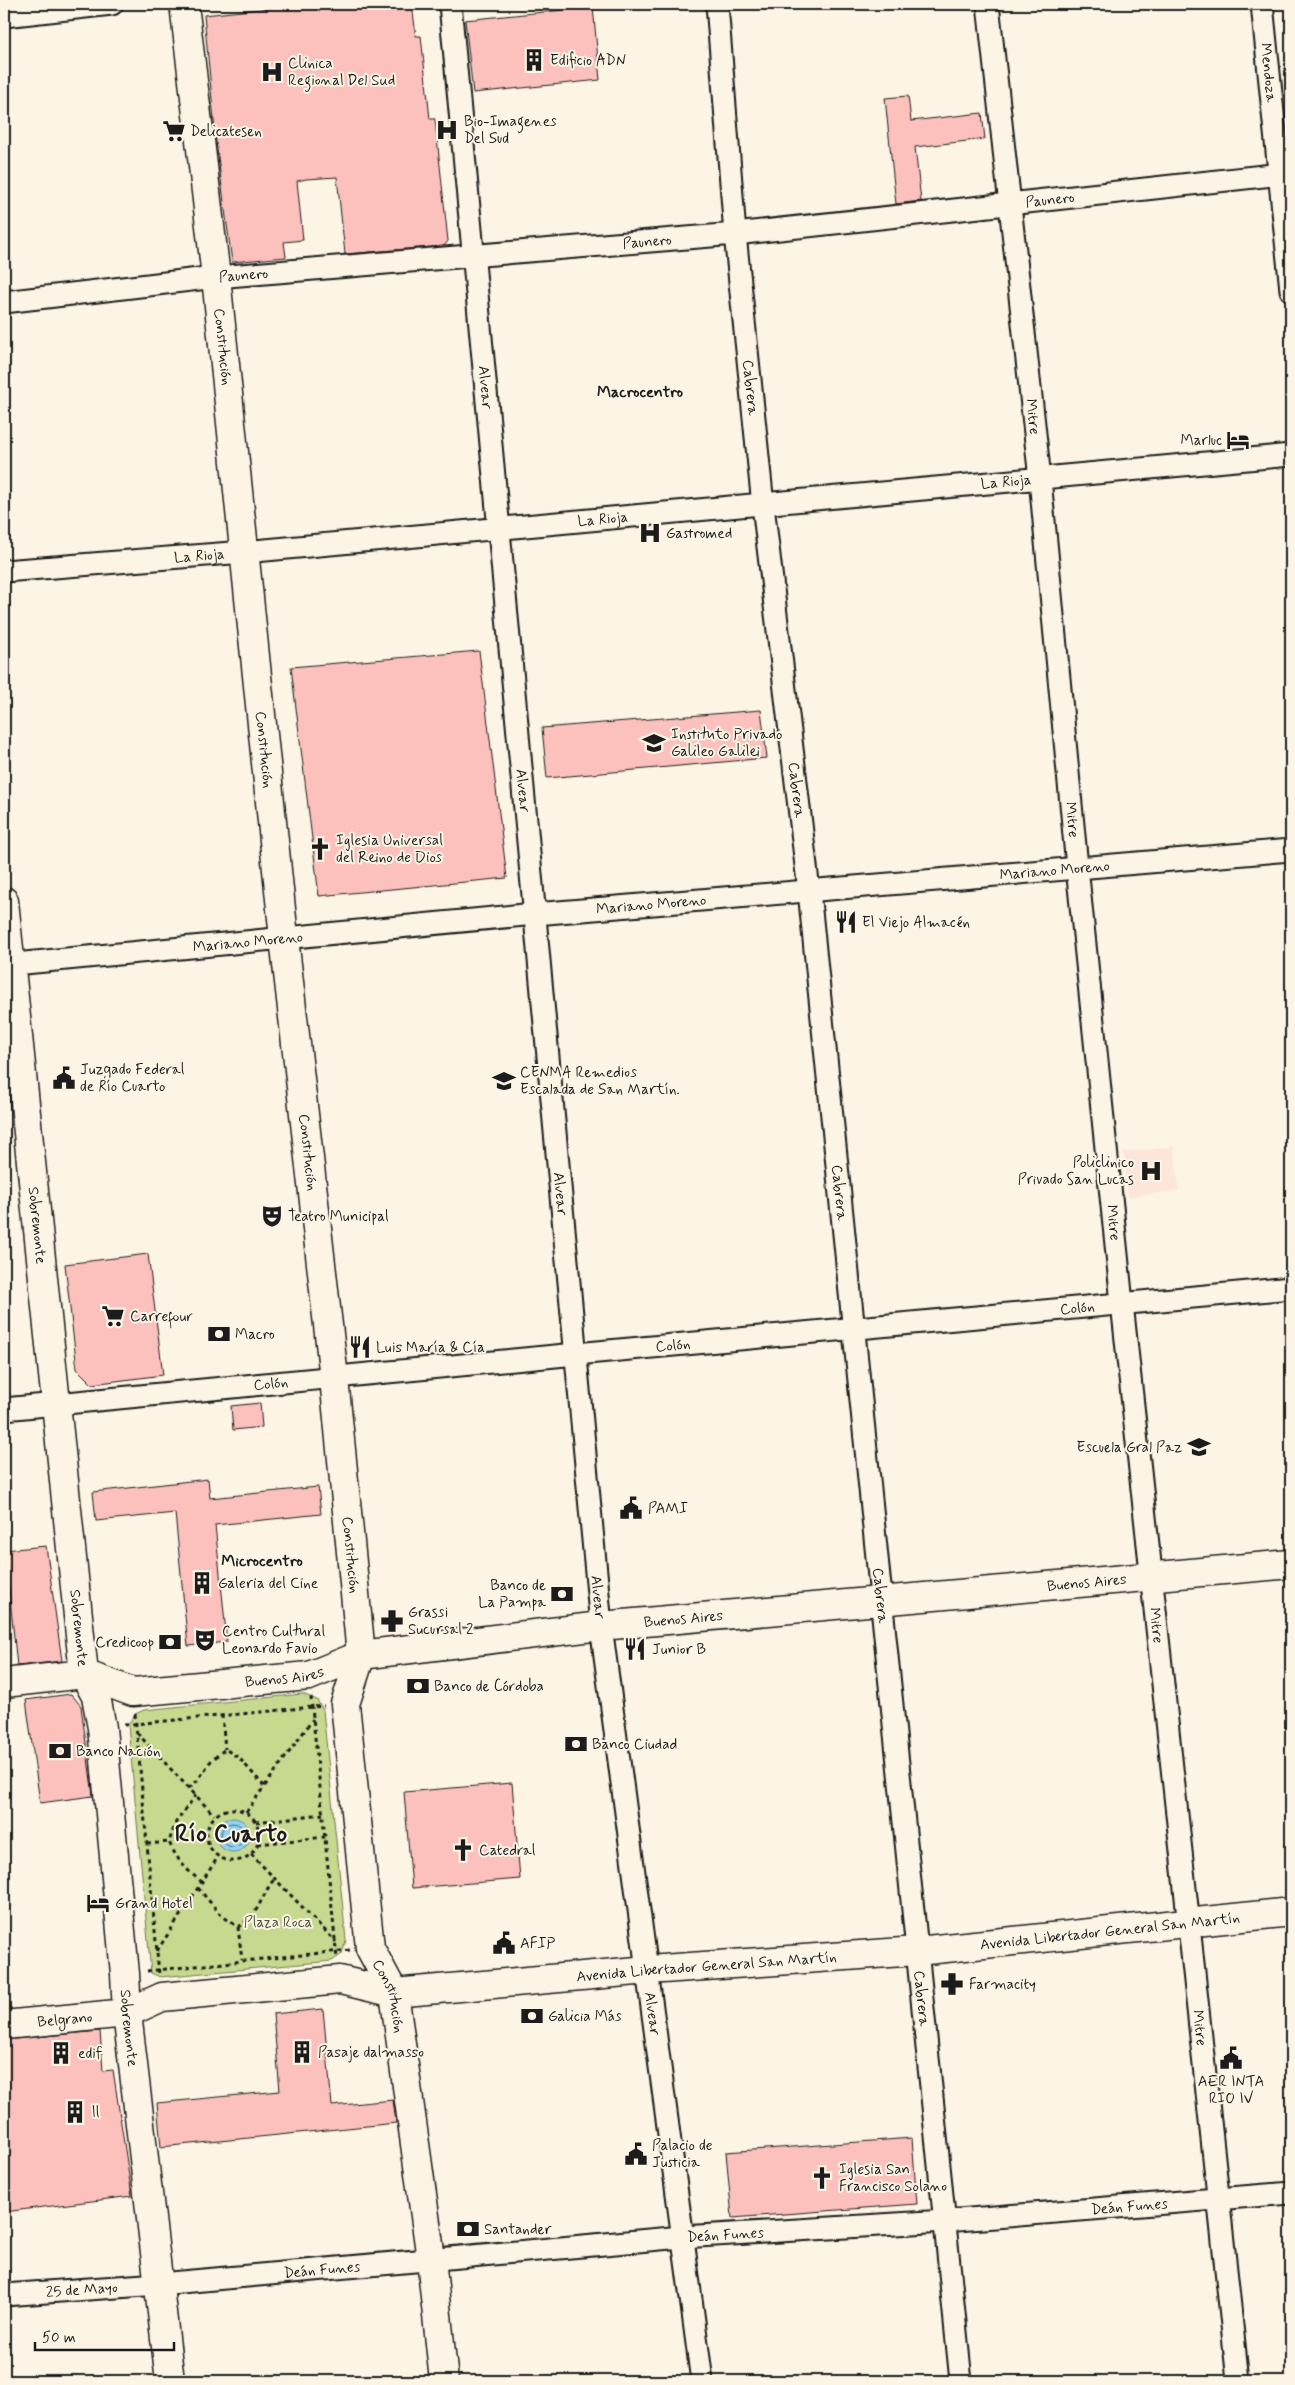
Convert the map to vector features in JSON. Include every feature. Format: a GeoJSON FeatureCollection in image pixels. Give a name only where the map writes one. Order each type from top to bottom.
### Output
{"type":"FeatureCollection","features":[{"type":"Feature","properties":{"kind":"main road","name":"Constitución"},"geometry":{"type":"LineString","coordinates":[[184,4],[216,277],[284,938],[334,1378],[361,1655],[345,1704],[370,1948],[394,1993],[431,2259],[444,2381]]}},
{"type":"Feature","properties":{"kind":"main road","name":"Sobremonte"},"geometry":{"type":"LineString","coordinates":[[4,902],[7,965],[84,1674],[96,1696],[102,1728],[127,2013],[170,2381]]}},
{"type":"Feature","properties":{"kind":"main road","name":"Buenos Aires"},"geometry":{"type":"LineString","coordinates":[[84,1674],[133,1692],[309,1676],[361,1655],[601,1626],[1291,1564]]}},
{"type":"Feature","properties":{"kind":"main road"},"geometry":{"type":"LineString","coordinates":[[4,1683],[84,1674]]}},
{"type":"Feature","properties":{"kind":"main road","name":"Avenida Libertador General San Martín"},"geometry":{"type":"LineString","coordinates":[[127,2013],[162,1997],[340,1980],[394,1993],[648,1970],[917,1951],[1190,1921],[1291,1912]]}},
{"type":"Feature","properties":{"kind":"main road","name":"Belgrano"},"geometry":{"type":"LineString","coordinates":[[4,2025],[127,2013]]}},
{"type":"Feature","properties":{"kind":"street"},"geometry":{"type":"LineString","coordinates":[[4,16],[112,4]]}},
{"type":"Feature","properties":{"kind":"street","name":"Alvear"},"geometry":{"type":"LineString","coordinates":[[450,4],[601,1626],[702,2381]]}},
{"type":"Feature","properties":{"kind":"street","name":"Cabrera"},"geometry":{"type":"LineString","coordinates":[[717,4],[735,234],[763,505],[809,891],[883,1601],[961,2381]]}},
{"type":"Feature","properties":{"kind":"street","name":"Mitre"},"geometry":{"type":"LineString","coordinates":[[988,4],[1040,479],[1077,867],[1122,1303],[1153,1577],[1238,2381]]}},
{"type":"Feature","properties":{"kind":"street","name":"Mendoza"},"geometry":{"type":"LineString","coordinates":[[1262,4],[1285,174],[1291,290]]}},
{"type":"Feature","properties":{"kind":"street","name":"Paunero"},"geometry":{"type":"LineString","coordinates":[[4,302],[216,277],[735,234],[1285,174]]}},
{"type":"Feature","properties":{"kind":"street","name":"La Rioja"},"geometry":{"type":"LineString","coordinates":[[4,571],[244,552],[1291,455]]}},
{"type":"Feature","properties":{"kind":"street","name":"Mariano Moreno"},"geometry":{"type":"LineString","coordinates":[[7,965],[535,914],[1291,850]]}},
{"type":"Feature","properties":{"kind":"street","name":"Colón"},"geometry":{"type":"LineString","coordinates":[[4,1410],[576,1354],[1291,1288]]}},
{"type":"Feature","properties":{"kind":"street","name":"Deán Funes"},"geometry":{"type":"LineString","coordinates":[[159,2284],[682,2237],[945,2221],[1291,2193]]}},
{"type":"Feature","properties":{"kind":"street","name":"25 de Mayo"},"geometry":{"type":"LineString","coordinates":[[4,2295],[159,2284]]}},
{"type":"Feature","properties":{"kind":"path"},"geometry":{"type":"LineString","coordinates":[[309,1676],[340,1980]]}},
{"type":"Feature","properties":{"kind":"path"},"geometry":{"type":"LineString","coordinates":[[133,1692],[162,1997]]}},
{"type":"Feature","properties":{"kind":"path"},"geometry":{"type":"LineString","coordinates":[[102,1728],[345,1704]]}},
{"type":"Feature","properties":{"kind":"path"},"geometry":{"type":"LineString","coordinates":[[222,1716],[225,1749]]}},
{"type":"Feature","properties":{"kind":"path"},"geometry":{"type":"LineString","coordinates":[[246,1812],[313,1718]]}},
{"type":"Feature","properties":{"kind":"path"},"geometry":{"type":"LineString","coordinates":[[136,1732],[214,1815]]}},
{"type":"Feature","properties":{"kind":"path"},"geometry":{"type":"LineString","coordinates":[[225,1749],[239,1758],[264,1786]]}},
{"type":"Feature","properties":{"kind":"path"},"geometry":{"type":"LineString","coordinates":[[189,1788],[198,1780],[210,1762],[225,1749]]}},
{"type":"Feature","properties":{"kind":"path"},"geometry":{"type":"LineString","coordinates":[[196,1796],[176,1822],[169,1842],[176,1859],[187,1871],[202,1882]]}},
{"type":"Feature","properties":{"kind":"path"},"geometry":{"type":"LineString","coordinates":[[236,1808],[246,1812],[256,1822],[259,1832],[258,1844],[251,1854],[241,1860],[230,1861],[218,1857],[210,1848],[206,1837],[208,1826],[214,1815],[224,1810],[236,1808]]}},
{"type":"Feature","properties":{"kind":"path"},"geometry":{"type":"LineString","coordinates":[[256,1822],[323,1814]]}},
{"type":"Feature","properties":{"kind":"path"},"geometry":{"type":"LineString","coordinates":[[258,1844],[325,1837]]}},
{"type":"Feature","properties":{"kind":"path"},"geometry":{"type":"LineString","coordinates":[[147,1844],[169,1842]]}},
{"type":"Feature","properties":{"kind":"path"},"geometry":{"type":"LineString","coordinates":[[251,1854],[336,1942]]}},
{"type":"Feature","properties":{"kind":"path"},"geometry":{"type":"LineString","coordinates":[[157,1951],[218,1857]]}},
{"type":"Feature","properties":{"kind":"path"},"geometry":{"type":"LineString","coordinates":[[238,1927],[253,1916],[264,1892],[275,1878]]}},
{"type":"Feature","properties":{"kind":"path"},"geometry":{"type":"LineString","coordinates":[[198,1888],[207,1896],[221,1916],[238,1927]]}},
{"type":"Feature","properties":{"kind":"path"},"geometry":{"type":"LineString","coordinates":[[238,1927],[242,1960]]}},
{"type":"Feature","properties":{"kind":"path"},"geometry":{"type":"LineString","coordinates":[[125,1974],[242,1960],[370,1948]]}},
{"type":"Feature","properties":{"kind":"shaded area","name":"Policlinico Privado San Lucas"},"geometry":{"type":"Polygon","coordinates":[[[1174,1147],[1179,1190],[1128,1197],[1124,1152],[1174,1147]]]}},
{"type":"Feature","properties":{"kind":"green space","name":"Plaza Roca"},"geometry":{"type":"Polygon","coordinates":[[[303,1694],[317,1700],[323,1710],[346,1940],[342,1954],[332,1961],[160,1977],[151,1973],[128,1725],[135,1714],[144,1710],[303,1694]]]}},
{"type":"Feature","properties":{"kind":"water"},"geometry":{"type":"Polygon","coordinates":[[[233,1818],[240,1819],[245,1823],[249,1828],[249,1842],[245,1847],[240,1851],[233,1852],[226,1851],[221,1847],[217,1842],[216,1835],[217,1828],[221,1823],[226,1819],[233,1818]]]}},
{"type":"Feature","properties":{"kind":"building"},"geometry":{"type":"Polygon","coordinates":[[[308,4],[412,4],[416,36],[421,36],[430,119],[435,119],[448,241],[444,246],[345,254],[337,177],[306,179],[297,181],[303,240],[284,242],[286,257],[232,262],[216,142],[204,15],[308,4]]]}},
{"type":"Feature","properties":{"kind":"building","name":"Edificio ADN"},"geometry":{"type":"Polygon","coordinates":[[[593,7],[600,80],[473,93],[465,20],[593,7]]]}},
{"type":"Feature","properties":{"kind":"building"},"geometry":{"type":"Polygon","coordinates":[[[908,96],[911,121],[982,113],[985,139],[915,147],[921,201],[896,204],[885,98],[908,96]]]}},
{"type":"Feature","properties":{"kind":"building"},"geometry":{"type":"Polygon","coordinates":[[[479,651],[507,878],[319,896],[291,667],[479,651]]]}},
{"type":"Feature","properties":{"kind":"building","name":"Instituto Privado Galileo Galilei"},"geometry":{"type":"Polygon","coordinates":[[[761,710],[767,758],[547,778],[542,728],[761,710]]]}},
{"type":"Feature","properties":{"kind":"building","name":"Carrefour"},"geometry":{"type":"Polygon","coordinates":[[[148,1254],[163,1375],[92,1384],[77,1369],[65,1264],[148,1254]]]}},
{"type":"Feature","properties":{"kind":"building"},"geometry":{"type":"Polygon","coordinates":[[[260,1403],[262,1427],[233,1430],[231,1406],[260,1403]]]}},
{"type":"Feature","properties":{"kind":"building","name":"Galeria del Cine"},"geometry":{"type":"Polygon","coordinates":[[[208,1479],[210,1498],[318,1487],[321,1514],[215,1525],[227,1642],[188,1646],[175,1513],[96,1521],[93,1492],[208,1479]]]}},
{"type":"Feature","properties":{"kind":"building"},"geometry":{"type":"Polygon","coordinates":[[[46,1546],[62,1661],[17,1666],[5,1550],[46,1546]]]}},
{"type":"Feature","properties":{"kind":"building","name":"Banco Nación"},"geometry":{"type":"Polygon","coordinates":[[[71,1694],[81,1706],[93,1796],[40,1803],[26,1700],[71,1694]]]}},
{"type":"Feature","properties":{"kind":"building","name":"Catedral"},"geometry":{"type":"Polygon","coordinates":[[[512,1783],[520,1879],[412,1888],[404,1792],[512,1783]]]}},
{"type":"Feature","properties":{"kind":"building","name":"Pasaje dalmasso"},"geometry":{"type":"Polygon","coordinates":[[[323,2009],[332,2106],[393,2100],[396,2123],[161,2147],[157,2103],[280,2091],[273,2014],[323,2009]]]}},
{"type":"Feature","properties":{"kind":"building"},"geometry":{"type":"Polygon","coordinates":[[[100,2031],[103,2071],[113,2070],[132,2196],[4,2212],[4,2040],[100,2031]]]}},
{"type":"Feature","properties":{"kind":"building","name":"Iglesia San Francisco Solano"},"geometry":{"type":"Polygon","coordinates":[[[912,2138],[917,2204],[732,2218],[726,2152],[912,2138]]]}},
{"type":"Feature","properties":{"kind":"place","name":"Edificio ADN"},"geometry":{"type":"Point","coordinates":[534,60]}},
{"type":"Feature","properties":{"kind":"place","name":"Clinica Regional Del Sud"},"geometry":{"type":"Point","coordinates":[272,72]}},
{"type":"Feature","properties":{"kind":"place","name":"Bio-Imagenes Del Sud"},"geometry":{"type":"Point","coordinates":[447,130]}},
{"type":"Feature","properties":{"kind":"place","name":"Delicatesen"},"geometry":{"type":"Point","coordinates":[174,131]}},
{"type":"Feature","properties":{"kind":"place","name":"Marluc"},"geometry":{"type":"Point","coordinates":[1238,440]}},
{"type":"Feature","properties":{"kind":"place","name":"Gastromed"},"geometry":{"type":"Point","coordinates":[650,533]}},
{"type":"Feature","properties":{"kind":"place","name":"Instituto Privado Galileo Galilei"},"geometry":{"type":"Point","coordinates":[654,743]}},
{"type":"Feature","properties":{"kind":"place","name":"Iglesia Universal del Reino de Dios"},"geometry":{"type":"Point","coordinates":[320,849]}},
{"type":"Feature","properties":{"kind":"place","name":"El Viejo Almacén"},"geometry":{"type":"Point","coordinates":[846,922]}},
{"type":"Feature","properties":{"kind":"place","name":"Juzgado Federal de Río Cuarto"},"geometry":{"type":"Point","coordinates":[64,1078]}},
{"type":"Feature","properties":{"kind":"place","name":"CENMA Remedios Escalada de San Martín."},"geometry":{"type":"Point","coordinates":[504,1081]}},
{"type":"Feature","properties":{"kind":"place","name":"Policlinico Privado San Lucas"},"geometry":{"type":"Point","coordinates":[1151,1171]}},
{"type":"Feature","properties":{"kind":"place","name":"Teatro Municipal"},"geometry":{"type":"Point","coordinates":[272,1216]}},
{"type":"Feature","properties":{"kind":"place","name":"Carrefour"},"geometry":{"type":"Point","coordinates":[113,1316]}},
{"type":"Feature","properties":{"kind":"place","name":"Macro"},"geometry":{"type":"Point","coordinates":[219,1334]}},
{"type":"Feature","properties":{"kind":"place","name":"Luis María & Cía"},"geometry":{"type":"Point","coordinates":[360,1347]}},
{"type":"Feature","properties":{"kind":"place","name":"Escuela Gral Paz"},"geometry":{"type":"Point","coordinates":[1199,1447]}},
{"type":"Feature","properties":{"kind":"place","name":"PAMI"},"geometry":{"type":"Point","coordinates":[631,1508]}},
{"type":"Feature","properties":{"kind":"place","name":"Galeria del Cine"},"geometry":{"type":"Point","coordinates":[202,1583]}},
{"type":"Feature","properties":{"kind":"place","name":"Banco de La Pampa"},"geometry":{"type":"Point","coordinates":[562,1594]}},
{"type":"Feature","properties":{"kind":"place","name":"Grassi Sucursal 2"},"geometry":{"type":"Point","coordinates":[392,1621]}},
{"type":"Feature","properties":{"kind":"place","name":"Centro Cultural Leonardo Favio"},"geometry":{"type":"Point","coordinates":[205,1640]}},
{"type":"Feature","properties":{"kind":"place","name":"Credicoop"},"geometry":{"type":"Point","coordinates":[170,1642]}},
{"type":"Feature","properties":{"kind":"place","name":"Junior B"},"geometry":{"type":"Point","coordinates":[635,1649]}},
{"type":"Feature","properties":{"kind":"place","name":"Banco de Córdoba"},"geometry":{"type":"Point","coordinates":[418,1686]}},
{"type":"Feature","properties":{"kind":"place","name":"Banco Ciudad"},"geometry":{"type":"Point","coordinates":[576,1744]}},
{"type":"Feature","properties":{"kind":"place","name":"Banco Nación"},"geometry":{"type":"Point","coordinates":[60,1751]}},
{"type":"Feature","properties":{"kind":"place","name":"Catedral"},"geometry":{"type":"Point","coordinates":[463,1850]}},
{"type":"Feature","properties":{"kind":"place","name":"Grand Hotel"},"geometry":{"type":"Point","coordinates":[98,1903]}},
{"type":"Feature","properties":{"kind":"place","name":"AFIP"},"geometry":{"type":"Point","coordinates":[504,1943]}},
{"type":"Feature","properties":{"kind":"place","name":"Farmacity"},"geometry":{"type":"Point","coordinates":[952,1984]}},
{"type":"Feature","properties":{"kind":"place","name":"Galicia Más"},"geometry":{"type":"Point","coordinates":[532,2016]}},
{"type":"Feature","properties":{"kind":"place","name":"Pasaje dalmasso"},"geometry":{"type":"Point","coordinates":[302,2052]}},
{"type":"Feature","properties":{"kind":"place","name":"edif"},"geometry":{"type":"Point","coordinates":[61,2053]}},
{"type":"Feature","properties":{"kind":"place","name":"AER INTA RIO IV"},"geometry":{"type":"Point","coordinates":[1231,2058]}},
{"type":"Feature","properties":{"kind":"place","name":"ll"},"geometry":{"type":"Point","coordinates":[75,2112]}},
{"type":"Feature","properties":{"kind":"place","name":"Palacio de Justicia"},"geometry":{"type":"Point","coordinates":[636,2154]}},
{"type":"Feature","properties":{"kind":"place","name":"Iglesia San Francisco Solano"},"geometry":{"type":"Point","coordinates":[822,2178]}},
{"type":"Feature","properties":{"kind":"place","name":"Santander"},"geometry":{"type":"Point","coordinates":[468,2229]}},
{"type":"Feature","properties":{"kind":"district","name":"Macrocentro"},"geometry":{"type":"Point","coordinates":[640,391]}},
{"type":"Feature","properties":{"kind":"district","name":"Microcentro"},"geometry":{"type":"Point","coordinates":[262,1560]}},
{"type":"Feature","properties":{"kind":"district","name":"Río Cuarto"},"geometry":{"type":"Point","coordinates":[231,1832]}}]}
